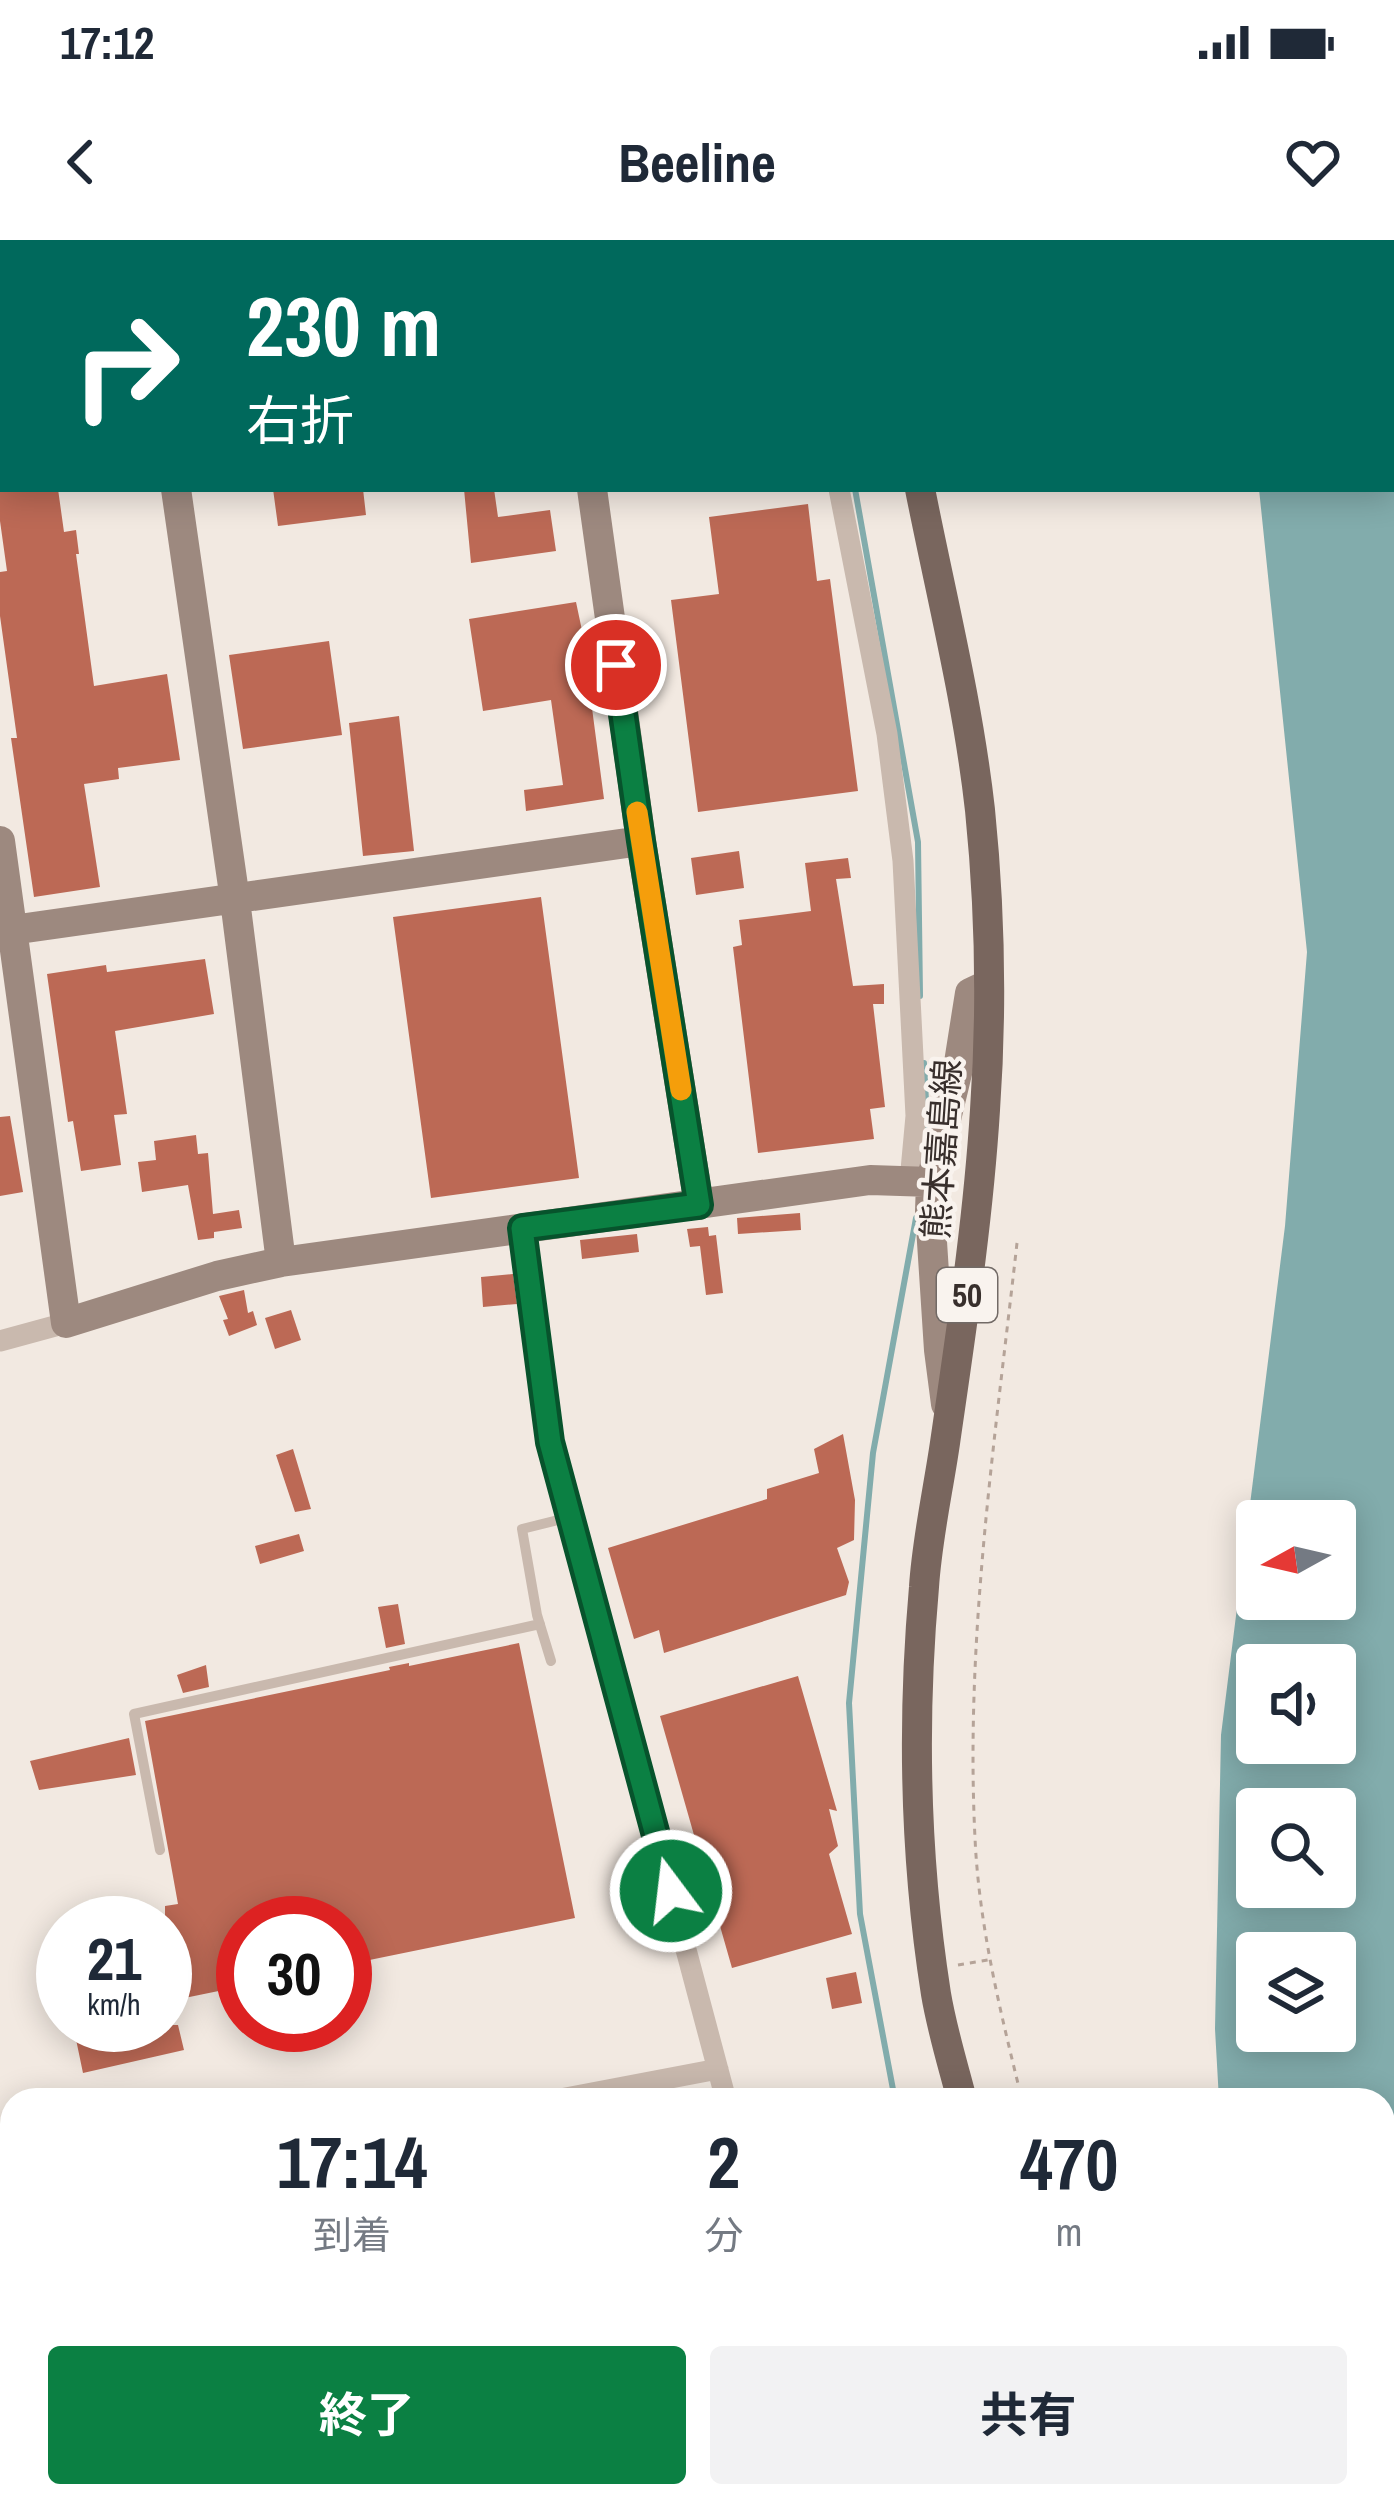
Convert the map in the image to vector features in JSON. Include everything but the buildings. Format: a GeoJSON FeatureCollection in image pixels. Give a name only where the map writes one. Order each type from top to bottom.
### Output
{"type":"FeatureCollection","features":[{"type":"Feature","properties":{"kind":"main road","name":"熊本嘉島線"},"geometry":{"type":"LineString","coordinates":[[921,492],[968,726],[980,812],[989,983],[978,1204],[924,1581],[919,1665],[919,1832],[937,1999],[959,2088]]}},
{"type":"Feature","properties":{"kind":"street"},"geometry":{"type":"LineString","coordinates":[[176,492],[281,1262]]}},
{"type":"Feature","properties":{"kind":"street"},"geometry":{"type":"LineString","coordinates":[[592,492],[699,1205]]}},
{"type":"Feature","properties":{"kind":"street"},"geometry":{"type":"LineString","coordinates":[[840,492],[887,734],[903,861],[921,1182],[930,1211],[948,1422]]}},
{"type":"Feature","properties":{"kind":"street"},"geometry":{"type":"LineString","coordinates":[[0,841],[66,1323]]}},
{"type":"Feature","properties":{"kind":"street"},"geometry":{"type":"LineString","coordinates":[[12,930],[641,841]]}},
{"type":"Feature","properties":{"kind":"street"},"geometry":{"type":"LineString","coordinates":[[921,1182],[958,1069],[970,993],[989,983]]}},
{"type":"Feature","properties":{"kind":"street"},"geometry":{"type":"LineString","coordinates":[[0,1341],[217,1276],[281,1262],[870,1180],[921,1182]]}},
{"type":"Feature","properties":{"kind":"street"},"geometry":{"type":"LineString","coordinates":[[522,1228],[550,1442],[724,2088]]}},
{"type":"Feature","properties":{"kind":"street"},"geometry":{"type":"LineString","coordinates":[[618,2088],[718,2069]]}},
{"type":"Feature","properties":{"kind":"street"},"geometry":{"type":"LineString","coordinates":[[639,2088],[718,2069]]}},
{"type":"Feature","properties":{"kind":"lane"},"geometry":{"type":"LineString","coordinates":[[551,1661],[522,1529],[570,1517]]}},
{"type":"Feature","properties":{"kind":"lane"},"geometry":{"type":"LineString","coordinates":[[160,1850],[134,1714],[540,1624]]}},
{"type":"Feature","properties":{"kind":"path"},"geometry":{"type":"LineString","coordinates":[[1017,1244],[980,1586],[973,1720],[975,1841],[988,1960],[1019,2088]]}},
{"type":"Feature","properties":{"kind":"path"},"geometry":{"type":"LineString","coordinates":[[933,1968],[988,1960]]}},
{"type":"Feature","properties":{"kind":"water"},"geometry":{"type":"Polygon","coordinates":[[[1259,492],[1394,492],[1394,2088],[1218,2088],[1215,2029],[1221,1735],[1236,1616],[1236,1620],[1356,1620],[1356,1500],[1251,1500],[1285,1226],[1307,952],[1259,492]]]}},
{"type":"Feature","properties":{"kind":"waterway"},"geometry":{"type":"LineString","coordinates":[[856,492],[918,842],[920,996]]}},
{"type":"Feature","properties":{"kind":"waterway"},"geometry":{"type":"LineString","coordinates":[[924,1063],[928,1139]]}},
{"type":"Feature","properties":{"kind":"waterway"},"geometry":{"type":"LineString","coordinates":[[893,2088],[860,1914],[849,1703],[873,1453],[916,1218]]}},
{"type":"Feature","properties":{"kind":"slow traffic"},"geometry":{"type":"LineString","coordinates":[[637,812],[681,1090]]}},
{"type":"Feature","properties":{"kind":"route"},"geometry":{"type":"LineString","coordinates":[[616,665],[699,1205],[522,1228],[550,1442],[671,1891]]}}]}
